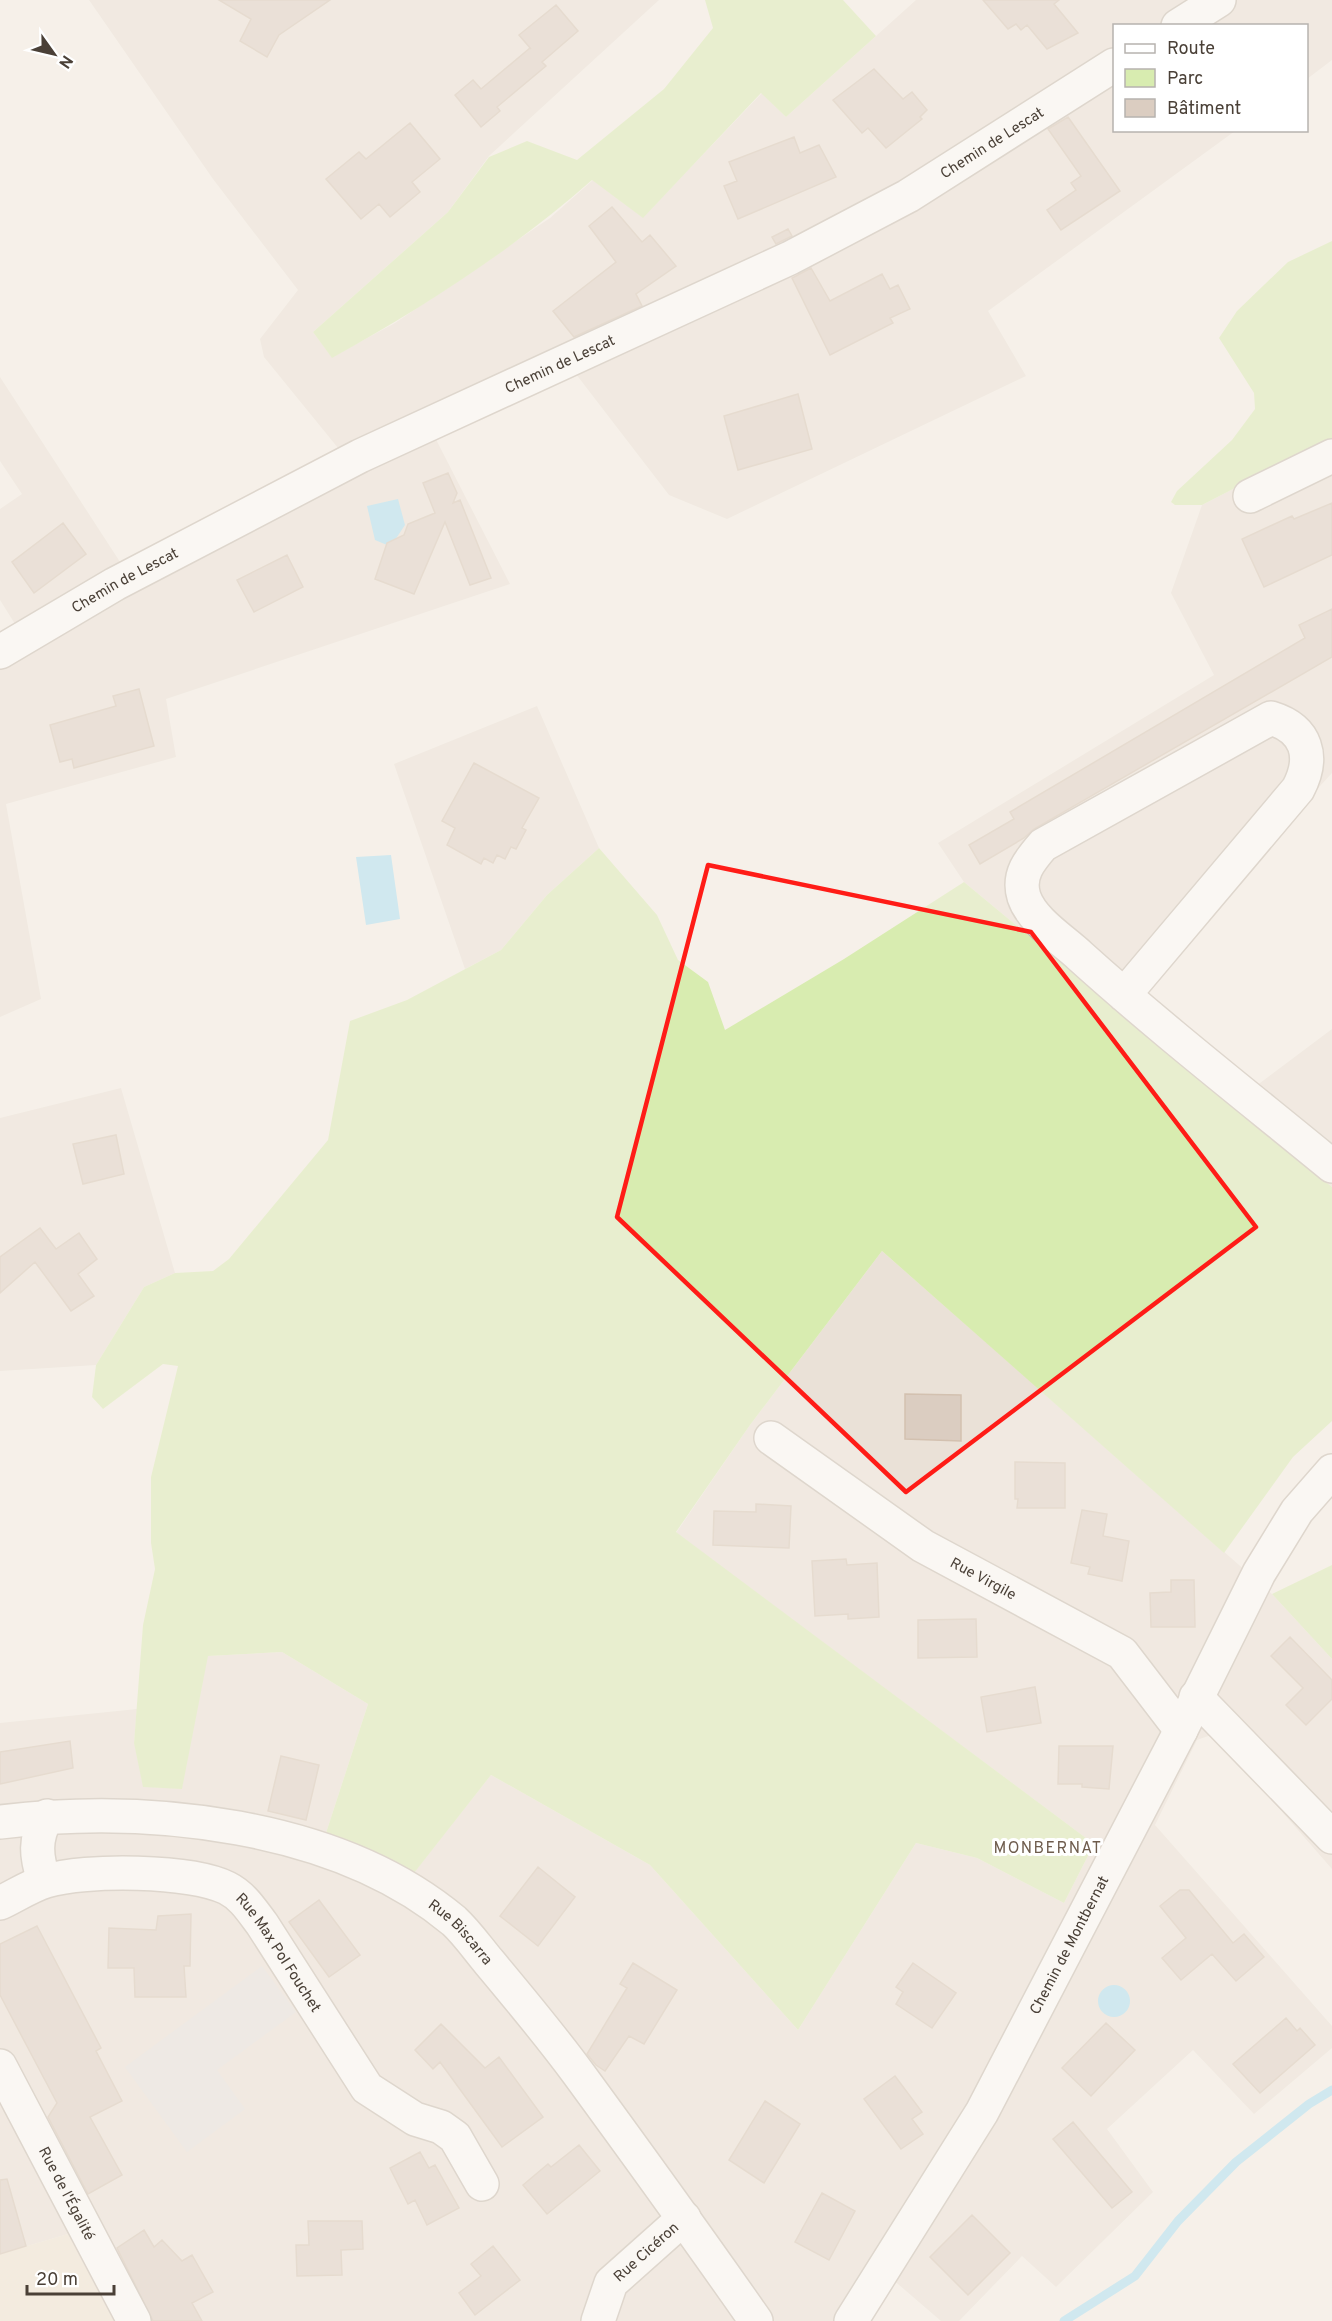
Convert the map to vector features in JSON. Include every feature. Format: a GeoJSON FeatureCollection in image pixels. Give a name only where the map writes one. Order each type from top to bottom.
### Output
{"type":"FeatureCollection","features":[{"type":"Feature","properties":{"kind":"street"},"geometry":{"type":"LineString","coordinates":[[1181,24],[1219,0]]}},
{"type":"Feature","properties":{"kind":"street","name":"Chemin de Lescat"},"geometry":{"type":"LineString","coordinates":[[0,652],[115,584],[360,456],[790,258],[950,171],[1113,66]]}},
{"type":"Feature","properties":{"kind":"street"},"geometry":{"type":"LineString","coordinates":[[1250,496],[1332,456]]}},
{"type":"Feature","properties":{"kind":"street"},"geometry":{"type":"LineString","coordinates":[[1124,995],[1298,789],[1306,774],[1308,758],[1297,732],[1284,722],[1271,718],[1043,845],[1027,863],[1023,879],[1024,898],[1038,918],[1124,995],[1332,1166]]}},
{"type":"Feature","properties":{"kind":"street","name":"Rue Virgile"},"geometry":{"type":"LineString","coordinates":[[771,1438],[923,1546],[1122,1653],[1181,1730]]}},
{"type":"Feature","properties":{"kind":"street","name":"Chemin de Montbernat"},"geometry":{"type":"LineString","coordinates":[[851,2321],[982,2112],[1181,1730],[1259,1573],[1297,1511],[1332,1471]]}},
{"type":"Feature","properties":{"kind":"street"},"geometry":{"type":"LineString","coordinates":[[1196,1697],[1332,1837]]}},
{"type":"Feature","properties":{"kind":"street","name":"Rue Biscarra"},"geometry":{"type":"LineString","coordinates":[[0,1822],[47,1816],[106,1815],[196,1822],[288,1839],[350,1859],[389,1879],[455,1922],[543,2024],[756,2321]]}},
{"type":"Feature","properties":{"kind":"street"},"geometry":{"type":"LineString","coordinates":[[44,1881],[36,1848],[39,1831],[47,1816]]}},
{"type":"Feature","properties":{"kind":"street","name":"Rue Max Pol Fouchet"},"geometry":{"type":"LineString","coordinates":[[0,1903],[44,1881],[79,1874],[187,1876],[209,1880],[230,1890],[247,1904],[262,1924],[366,2088],[415,2119],[441,2127],[455,2137],[482,2184]]}},
{"type":"Feature","properties":{"kind":"street","name":"Rue de l'Égalité"},"geometry":{"type":"LineString","coordinates":[[0,2066],[134,2321]]}},
{"type":"Feature","properties":{"kind":"street","name":"Rue Cicéron"},"geometry":{"type":"LineString","coordinates":[[598,2321],[611,2283],[684,2218]]}},
{"type":"Feature","properties":{"kind":"highlighted area"},"geometry":{"type":"Polygon","coordinates":[[[708,865],[1031,932],[1256,1227],[906,1492],[617,1217],[708,865]]]}},
{"type":"Feature","properties":{"kind":"shaded area"},"geometry":{"type":"Polygon","coordinates":[[[89,0],[659,0],[489,156],[448,212],[313,332],[332,357],[395,323],[550,218],[593,180],[643,217],[762,93],[786,117],[916,0],[1332,0],[1332,60],[1308,78],[1308,24],[1113,24],[1113,132],[1234,132],[988,311],[1026,376],[727,519],[669,495],[559,352],[423,414],[510,584],[166,699],[176,757],[6,804],[41,999],[0,1017],[0,633],[15,624],[0,600],[0,509],[22,494],[0,461],[0,377],[135,585],[360,475],[264,357],[260,339],[298,290],[213,179],[89,0]]]}},
{"type":"Feature","properties":{"kind":"shaded area"},"geometry":{"type":"Polygon","coordinates":[[[1332,438],[1332,773],[1116,1008],[964,882],[938,843],[1214,675],[1171,593],[1202,505],[1332,438]]]}},
{"type":"Feature","properties":{"kind":"shaded area"},"geometry":{"type":"Polygon","coordinates":[[[537,706],[599,848],[547,895],[501,950],[465,969],[394,764],[537,706]]]}},
{"type":"Feature","properties":{"kind":"shaded area"},"geometry":{"type":"Polygon","coordinates":[[[1332,1029],[1332,1187],[1232,1104],[1332,1029]]]}},
{"type":"Feature","properties":{"kind":"shaded area"},"geometry":{"type":"Polygon","coordinates":[[[121,1088],[175,1273],[144,1287],[96,1365],[0,1371],[0,1118],[121,1088]]]}},
{"type":"Feature","properties":{"kind":"shaded area"},"geometry":{"type":"Polygon","coordinates":[[[882,1251],[1272,1594],[1332,1659],[1332,1869],[1214,1734],[1197,1740],[1155,1825],[1332,2026],[1332,2048],[1254,2114],[1193,2050],[1107,2129],[1153,2192],[1056,2287],[1022,2256],[959,2321],[941,2321],[891,2278],[862,2321],[114,2321],[68,2234],[0,2254],[0,1723],[137,1709],[134,1743],[208,1656],[282,1652],[368,1704],[325,1836],[372,1851],[414,1872],[491,1775],[650,1865],[798,2030],[916,1843],[977,1858],[1064,1903],[1094,1844],[676,1533],[750,1425],[882,1251]]]}},
{"type":"Feature","properties":{"kind":"shaded area"},"geometry":{"type":"Polygon","coordinates":[[[262,1966],[296,2012],[217,2070],[245,2109],[187,2152],[125,2067],[262,1966]]]}},
{"type":"Feature","properties":{"kind":"shaded area"},"geometry":{"type":"Polygon","coordinates":[[[68,2234],[114,2321],[0,2321],[0,2254],[68,2234]]]}},
{"type":"Feature","properties":{"kind":"green space"},"geometry":{"type":"Polygon","coordinates":[[[705,0],[843,0],[876,36],[786,117],[761,93],[643,218],[592,180],[531,230],[467,276],[332,358],[313,332],[448,212],[489,157],[527,141],[577,160],[664,89],[713,28],[705,0]]]}},
{"type":"Feature","properties":{"kind":"green space"},"geometry":{"type":"Polygon","coordinates":[[[1332,241],[1332,438],[1202,505],[1175,505],[1171,502],[1177,491],[1232,440],[1255,409],[1254,393],[1219,338],[1237,311],[1288,262],[1332,241]]]}},
{"type":"Feature","properties":{"kind":"green space"},"geometry":{"type":"Polygon","coordinates":[[[599,848],[657,915],[678,960],[708,982],[725,1030],[844,959],[964,882],[1332,1187],[1332,1421],[1293,1457],[1224,1553],[882,1251],[750,1425],[676,1532],[1094,1844],[1064,1903],[977,1858],[916,1843],[798,2030],[650,1865],[491,1775],[414,1873],[372,1851],[325,1836],[368,1704],[282,1652],[208,1656],[182,1789],[143,1787],[134,1743],[143,1625],[155,1569],[151,1543],[151,1477],[178,1366],[163,1364],[103,1409],[92,1397],[96,1365],[144,1287],[175,1273],[213,1271],[229,1259],[328,1140],[350,1021],[407,1000],[501,950],[547,895],[599,848]]]}},
{"type":"Feature","properties":{"kind":"green space"},"geometry":{"type":"Polygon","coordinates":[[[1332,1565],[1332,1659],[1272,1594],[1332,1565]]]}},
{"type":"Feature","properties":{"kind":"water"},"geometry":{"type":"Polygon","coordinates":[[[398,499],[405,525],[393,543],[387,545],[375,540],[367,506],[398,499]]]}},
{"type":"Feature","properties":{"kind":"water"},"geometry":{"type":"Polygon","coordinates":[[[391,855],[400,919],[366,925],[356,857],[391,855]]]}},
{"type":"Feature","properties":{"kind":"water"},"geometry":{"type":"Polygon","coordinates":[[[1114,1985],[1125,1990],[1130,2001],[1125,2012],[1114,2017],[1103,2012],[1098,2001],[1103,1990],[1114,1985]]]}},
{"type":"Feature","properties":{"kind":"building"},"geometry":{"type":"Polygon","coordinates":[[[219,0],[330,0],[279,35],[267,57],[240,41],[251,19],[219,0]]]}},
{"type":"Feature","properties":{"kind":"building"},"geometry":{"type":"Polygon","coordinates":[[[983,0],[1059,0],[1054,4],[1078,33],[1047,49],[1027,25],[1021,30],[1016,24],[1008,29],[983,0]]]}},
{"type":"Feature","properties":{"kind":"building"},"geometry":{"type":"Polygon","coordinates":[[[556,5],[578,31],[542,62],[546,66],[497,107],[500,111],[481,127],[455,95],[473,80],[481,89],[531,49],[519,35],[556,5]]]}},
{"type":"Feature","properties":{"kind":"building"},"geometry":{"type":"Polygon","coordinates":[[[874,69],[903,99],[912,92],[927,110],[920,117],[922,119],[886,148],[868,128],[862,133],[833,100],[874,69]]]}},
{"type":"Feature","properties":{"kind":"building"},"geometry":{"type":"Polygon","coordinates":[[[1068,117],[1120,191],[1061,230],[1047,210],[1076,190],[1071,183],[1081,176],[1048,129],[1068,117]]]}},
{"type":"Feature","properties":{"kind":"building"},"geometry":{"type":"Polygon","coordinates":[[[410,123],[440,159],[412,182],[420,192],[390,217],[379,204],[361,219],[326,179],[359,152],[366,159],[410,123]]]}},
{"type":"Feature","properties":{"kind":"building"},"geometry":{"type":"Polygon","coordinates":[[[794,137],[800,153],[819,145],[836,177],[738,219],[724,186],[737,181],[729,162],[794,137]]]}},
{"type":"Feature","properties":{"kind":"building"},"geometry":{"type":"Polygon","coordinates":[[[612,207],[642,242],[650,235],[676,266],[636,294],[642,306],[574,337],[553,311],[616,262],[589,226],[612,207]]]}},
{"type":"Feature","properties":{"kind":"building"},"geometry":{"type":"Polygon","coordinates":[[[788,229],[792,236],[776,244],[772,237],[788,229]]]}},
{"type":"Feature","properties":{"kind":"building"},"geometry":{"type":"Polygon","coordinates":[[[811,268],[830,301],[882,274],[890,289],[898,285],[910,309],[890,318],[893,323],[830,355],[792,278],[811,268]]]}},
{"type":"Feature","properties":{"kind":"building"},"geometry":{"type":"Polygon","coordinates":[[[798,394],[812,449],[738,470],[724,416],[798,394]]]}},
{"type":"Feature","properties":{"kind":"building"},"geometry":{"type":"Polygon","coordinates":[[[448,473],[457,493],[453,503],[460,500],[491,578],[470,585],[445,522],[414,594],[375,579],[387,543],[404,535],[408,524],[435,513],[423,483],[448,473]]]}},
{"type":"Feature","properties":{"kind":"building"},"geometry":{"type":"Polygon","coordinates":[[[1332,503],[1332,555],[1264,587],[1242,539],[1292,516],[1294,519],[1332,503]]]}},
{"type":"Feature","properties":{"kind":"building"},"geometry":{"type":"Polygon","coordinates":[[[63,523],[86,554],[34,593],[12,562],[63,523]]]}},
{"type":"Feature","properties":{"kind":"building"},"geometry":{"type":"Polygon","coordinates":[[[287,555],[303,587],[254,612],[237,580],[287,555]]]}},
{"type":"Feature","properties":{"kind":"building"},"geometry":{"type":"Polygon","coordinates":[[[1332,609],[1332,657],[1034,829],[1024,838],[980,864],[969,845],[1014,819],[1010,812],[1305,638],[1299,625],[1332,609]]]}},
{"type":"Feature","properties":{"kind":"building"},"geometry":{"type":"Polygon","coordinates":[[[139,689],[154,746],[74,768],[72,759],[60,762],[50,725],[116,706],[113,696],[139,689]]]}},
{"type":"Feature","properties":{"kind":"building"},"geometry":{"type":"Polygon","coordinates":[[[474,763],[539,798],[522,828],[526,830],[516,849],[511,847],[505,859],[497,855],[493,863],[484,858],[481,864],[447,845],[455,828],[442,821],[474,763]]]}},
{"type":"Feature","properties":{"kind":"building"},"geometry":{"type":"Polygon","coordinates":[[[116,1135],[124,1174],[83,1184],[73,1144],[116,1135]]]}},
{"type":"Feature","properties":{"kind":"building"},"geometry":{"type":"Polygon","coordinates":[[[40,1228],[56,1249],[79,1233],[97,1259],[78,1274],[94,1296],[71,1311],[35,1262],[0,1293],[0,1257],[40,1228]]]}},
{"type":"Feature","properties":{"kind":"building"},"geometry":{"type":"Polygon","coordinates":[[[905,1394],[961,1395],[961,1441],[905,1439],[905,1394]]]}},
{"type":"Feature","properties":{"kind":"building"},"geometry":{"type":"Polygon","coordinates":[[[1015,1462],[1065,1463],[1065,1508],[1017,1508],[1015,1462]]]}},
{"type":"Feature","properties":{"kind":"building"},"geometry":{"type":"Polygon","coordinates":[[[756,1504],[791,1506],[789,1548],[713,1545],[714,1511],[756,1512],[756,1504]]]}},
{"type":"Feature","properties":{"kind":"building"},"geometry":{"type":"Polygon","coordinates":[[[1082,1510],[1107,1514],[1103,1536],[1129,1541],[1122,1581],[1088,1574],[1090,1567],[1071,1563],[1082,1510]]]}},
{"type":"Feature","properties":{"kind":"building"},"geometry":{"type":"Polygon","coordinates":[[[846,1559],[847,1565],[877,1563],[879,1617],[848,1619],[848,1614],[815,1616],[812,1561],[846,1559]]]}},
{"type":"Feature","properties":{"kind":"building"},"geometry":{"type":"Polygon","coordinates":[[[1171,1580],[1194,1580],[1195,1627],[1151,1627],[1150,1593],[1171,1592],[1171,1580]]]}},
{"type":"Feature","properties":{"kind":"building"},"geometry":{"type":"Polygon","coordinates":[[[976,1619],[977,1657],[918,1658],[918,1620],[976,1619]]]}},
{"type":"Feature","properties":{"kind":"building"},"geometry":{"type":"Polygon","coordinates":[[[1290,1637],[1332,1680],[1332,1699],[1306,1725],[1286,1705],[1303,1688],[1271,1656],[1290,1637]]]}},
{"type":"Feature","properties":{"kind":"building"},"geometry":{"type":"Polygon","coordinates":[[[1035,1687],[1041,1723],[987,1732],[981,1697],[1035,1687]]]}},
{"type":"Feature","properties":{"kind":"building"},"geometry":{"type":"Polygon","coordinates":[[[70,1741],[73,1768],[0,1784],[0,1752],[70,1741]]]}},
{"type":"Feature","properties":{"kind":"building"},"geometry":{"type":"Polygon","coordinates":[[[1059,1746],[1113,1746],[1109,1789],[1082,1787],[1082,1784],[1058,1784],[1059,1746]]]}},
{"type":"Feature","properties":{"kind":"building"},"geometry":{"type":"Polygon","coordinates":[[[281,1756],[319,1765],[306,1820],[268,1811],[281,1756]]]}},
{"type":"Feature","properties":{"kind":"building"},"geometry":{"type":"Polygon","coordinates":[[[538,1867],[575,1897],[538,1946],[500,1916],[538,1867]]]}},
{"type":"Feature","properties":{"kind":"building"},"geometry":{"type":"Polygon","coordinates":[[[1180,1890],[1189,1890],[1233,1943],[1244,1934],[1264,1957],[1236,1981],[1212,1954],[1181,1980],[1162,1958],[1186,1938],[1160,1906],[1180,1890]]]}},
{"type":"Feature","properties":{"kind":"building"},"geometry":{"type":"Polygon","coordinates":[[[319,1900],[360,1955],[329,1977],[289,1922],[319,1900]]]}},
{"type":"Feature","properties":{"kind":"building"},"geometry":{"type":"Polygon","coordinates":[[[191,1914],[190,1966],[184,1966],[186,1997],[135,1997],[134,1968],[108,1968],[109,1928],[156,1930],[158,1916],[191,1914]]]}},
{"type":"Feature","properties":{"kind":"building"},"geometry":{"type":"Polygon","coordinates":[[[37,1926],[101,2048],[96,2051],[122,2101],[90,2117],[122,2175],[88,2194],[48,2117],[57,2103],[0,1995],[0,1944],[37,1926]]]}},
{"type":"Feature","properties":{"kind":"building"},"geometry":{"type":"Polygon","coordinates":[[[633,1963],[677,1990],[644,2044],[629,2036],[605,2071],[596,2065],[587,2054],[627,1988],[620,1984],[633,1963]]]}},
{"type":"Feature","properties":{"kind":"building"},"geometry":{"type":"Polygon","coordinates":[[[913,1963],[956,1993],[932,2028],[896,2004],[903,1992],[896,1987],[913,1963]]]}},
{"type":"Feature","properties":{"kind":"building"},"geometry":{"type":"Polygon","coordinates":[[[1286,2018],[1297,2031],[1300,2028],[1315,2045],[1260,2093],[1233,2064],[1286,2018]]]}},
{"type":"Feature","properties":{"kind":"building"},"geometry":{"type":"Polygon","coordinates":[[[1106,2023],[1135,2050],[1091,2096],[1062,2068],[1106,2023]]]}},
{"type":"Feature","properties":{"kind":"building"},"geometry":{"type":"Polygon","coordinates":[[[441,2024],[485,2068],[499,2057],[543,2117],[502,2147],[440,2062],[433,2069],[415,2050],[441,2024]]]}},
{"type":"Feature","properties":{"kind":"building"},"geometry":{"type":"Polygon","coordinates":[[[895,2076],[922,2112],[912,2119],[923,2134],[901,2149],[864,2099],[895,2076]]]}},
{"type":"Feature","properties":{"kind":"building"},"geometry":{"type":"Polygon","coordinates":[[[765,2101],[800,2124],[764,2183],[729,2160],[765,2101]]]}},
{"type":"Feature","properties":{"kind":"building"},"geometry":{"type":"Polygon","coordinates":[[[1073,2122],[1132,2192],[1112,2208],[1053,2139],[1073,2122]]]}},
{"type":"Feature","properties":{"kind":"building"},"geometry":{"type":"Polygon","coordinates":[[[579,2145],[600,2171],[547,2214],[523,2185],[548,2164],[551,2167],[579,2145]]]}},
{"type":"Feature","properties":{"kind":"building"},"geometry":{"type":"Polygon","coordinates":[[[420,2152],[429,2168],[435,2165],[459,2208],[427,2225],[415,2200],[408,2204],[390,2168],[420,2152]]]}},
{"type":"Feature","properties":{"kind":"building"},"geometry":{"type":"Polygon","coordinates":[[[7,2179],[26,2246],[0,2254],[0,2180],[7,2179]]]}},
{"type":"Feature","properties":{"kind":"building"},"geometry":{"type":"Polygon","coordinates":[[[822,2193],[855,2211],[829,2260],[795,2242],[822,2193]]]}},
{"type":"Feature","properties":{"kind":"building"},"geometry":{"type":"Polygon","coordinates":[[[972,2215],[1010,2253],[968,2295],[930,2257],[972,2215]]]}},
{"type":"Feature","properties":{"kind":"building"},"geometry":{"type":"Polygon","coordinates":[[[308,2221],[362,2221],[363,2249],[341,2250],[342,2275],[297,2276],[296,2245],[309,2245],[308,2221]]]}},
{"type":"Feature","properties":{"kind":"building"},"geometry":{"type":"Polygon","coordinates":[[[144,2230],[154,2247],[162,2240],[182,2261],[192,2255],[213,2292],[192,2303],[202,2321],[153,2321],[117,2248],[144,2230]]]}},
{"type":"Feature","properties":{"kind":"building"},"geometry":{"type":"Polygon","coordinates":[[[493,2246],[520,2280],[475,2315],[459,2293],[481,2276],[471,2264],[493,2246]]]}},
{"type":"Feature","properties":{"kind":"waterway"},"geometry":{"type":"LineString","coordinates":[[1064,2321],[1135,2276],[1178,2221],[1236,2162],[1309,2104],[1332,2090]]}},
{"type":"Feature","properties":{"kind":"district","name":"MONBERNAT"},"geometry":{"type":"Point","coordinates":[1048,1847]}}]}
